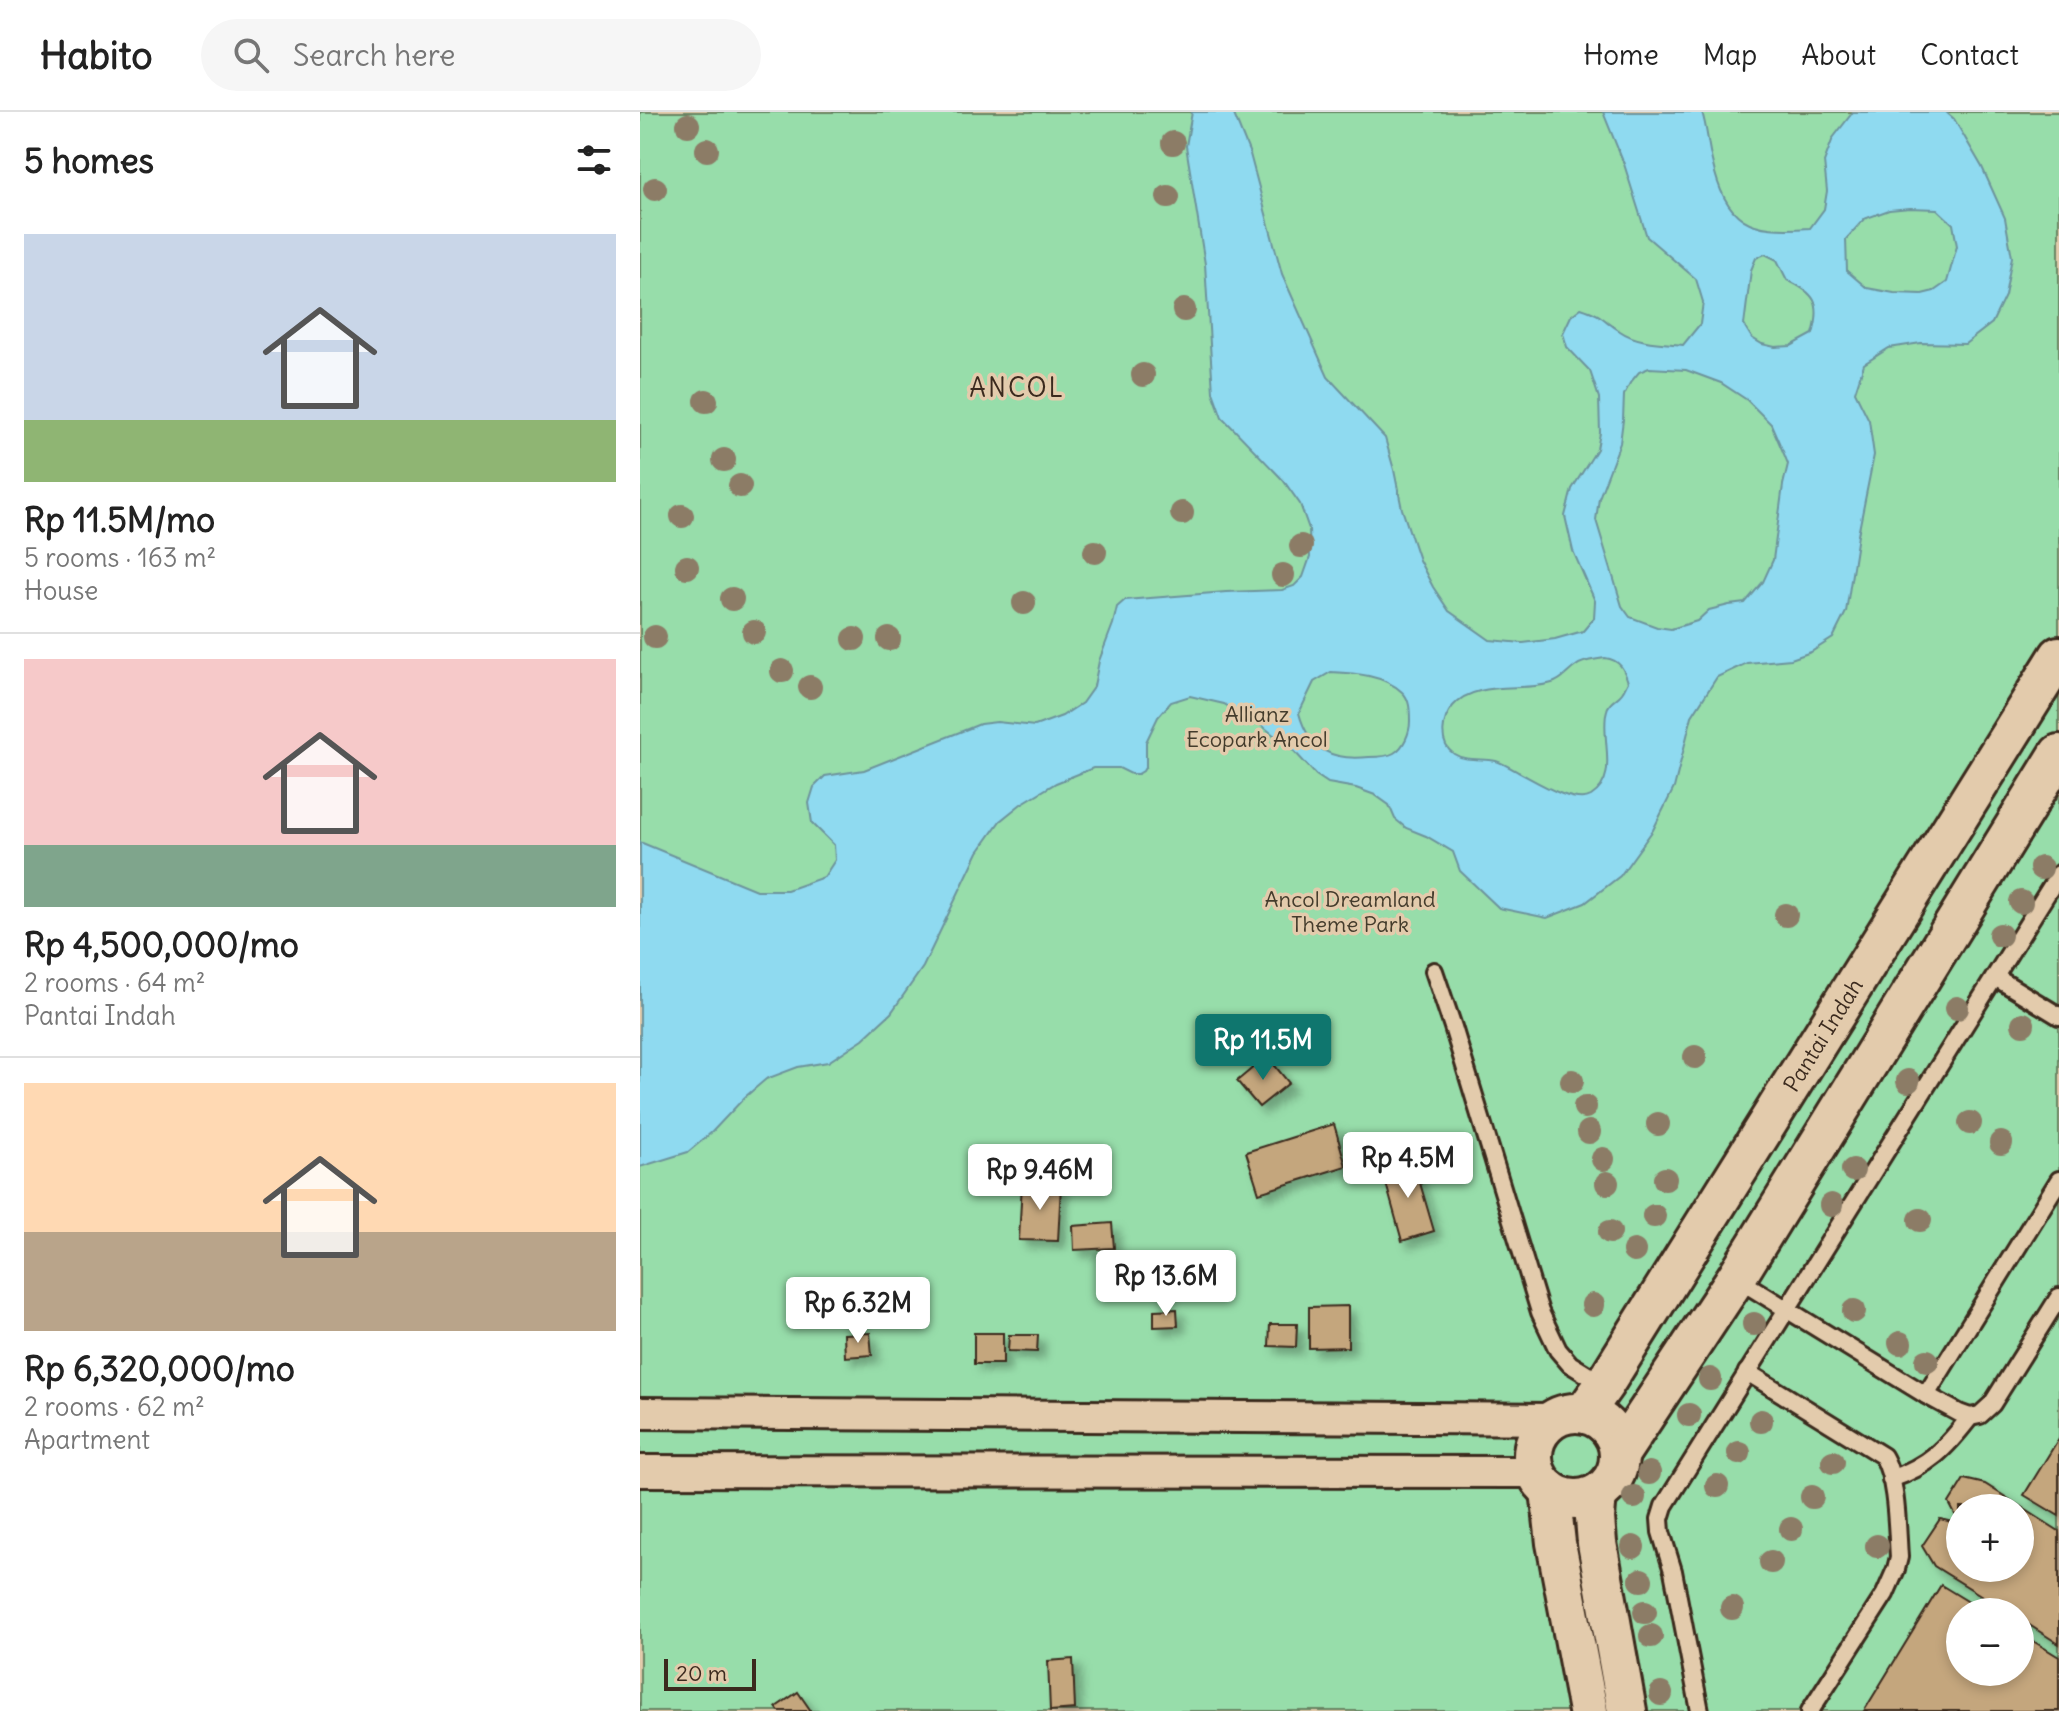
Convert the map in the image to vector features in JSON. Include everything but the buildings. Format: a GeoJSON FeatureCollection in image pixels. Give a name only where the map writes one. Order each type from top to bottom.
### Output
{"type":"FeatureCollection","features":[{"type":"Feature","properties":{"kind":"street","name":"Pantai Indah"},"geometry":{"type":"LineString","coordinates":[[1581,1406],[2057,662]]}},
{"type":"Feature","properties":{"kind":"street"},"geometry":{"type":"LineString","coordinates":[[1619,1455],[1736,1278],[2059,754]]}},
{"type":"Feature","properties":{"kind":"street"},"geometry":{"type":"LineString","coordinates":[[640,1413],[1581,1406],[1610,1428],[1617,1441],[1619,1455],[1617,1470],[1609,1484],[1597,1494],[1582,1499],[1565,1498],[1543,1481],[640,1471]]}},
{"type":"Feature","properties":{"kind":"street"},"geometry":{"type":"LineString","coordinates":[[1581,1406],[1541,1432],[1533,1452],[1543,1481],[1588,1711]]}},
{"type":"Feature","properties":{"kind":"street"},"geometry":{"type":"LineString","coordinates":[[1597,1494],[1597,1543],[1627,1711]]}},
{"type":"Feature","properties":{"kind":"lane"},"geometry":{"type":"LineString","coordinates":[[1700,1711],[1673,1571],[1661,1532],[1660,1519],[1664,1506],[2059,874]]}},
{"type":"Feature","properties":{"kind":"lane"},"geometry":{"type":"LineString","coordinates":[[1434,971],[1540,1312],[1558,1350],[1570,1364],[1581,1406]]}},
{"type":"Feature","properties":{"kind":"lane"},"geometry":{"type":"LineString","coordinates":[[1995,977],[2059,1016]]}},
{"type":"Feature","properties":{"kind":"lane"},"geometry":{"type":"LineString","coordinates":[[1926,1395],[2059,1180]]}},
{"type":"Feature","properties":{"kind":"lane"},"geometry":{"type":"LineString","coordinates":[[1736,1278],[1926,1395],[1970,1417],[1980,1415],[1992,1404],[2059,1297]]}},
{"type":"Feature","properties":{"kind":"lane"},"geometry":{"type":"LineString","coordinates":[[1747,1372],[1883,1456],[1891,1479],[1899,1557],[1896,1569],[1885,1594],[1810,1711]]}},
{"type":"Feature","properties":{"kind":"lane"},"geometry":{"type":"LineString","coordinates":[[1891,1479],[1929,1462],[1970,1417]]}},
{"type":"Feature","properties":{"kind":"green space","name":"Allianz Ecopark Ancol"},"geometry":{"type":"Polygon","coordinates":[[[640,112],[2059,112],[2059,1711],[640,1711],[640,112]]]}},
{"type":"Feature","properties":{"kind":"water"},"geometry":{"type":"Polygon","coordinates":[[[1192,112],[1233,112],[1250,154],[1282,274],[1328,377],[1385,438],[1402,509],[1419,560],[1433,587],[1449,611],[1490,640],[1523,643],[1555,639],[1583,631],[1594,618],[1595,601],[1573,551],[1565,516],[1572,489],[1597,449],[1599,398],[1590,371],[1567,347],[1563,333],[1571,316],[1581,308],[1599,315],[1634,338],[1683,345],[1700,324],[1703,302],[1696,279],[1647,237],[1624,164],[1603,112],[1702,112],[1718,182],[1733,211],[1743,220],[1756,225],[1789,229],[1810,228],[1824,209],[1827,191],[1824,162],[1833,138],[1853,112],[1946,112],[1954,119],[1982,167],[2005,218],[2012,257],[2005,296],[1992,323],[1965,344],[1921,343],[1889,348],[1864,364],[1855,392],[1869,420],[1874,455],[1846,612],[1833,638],[1811,652],[1791,659],[1747,663],[1717,677],[1692,716],[1674,788],[1653,830],[1620,876],[1585,903],[1547,918],[1499,908],[1460,871],[1453,852],[1406,828],[1395,819],[1389,805],[1375,795],[1328,783],[1265,728],[1224,704],[1190,696],[1171,702],[1158,717],[1146,742],[1146,766],[1143,771],[1131,774],[1119,768],[1093,768],[1056,783],[1000,821],[978,852],[923,967],[891,1013],[863,1039],[828,1062],[798,1067],[766,1079],[688,1152],[640,1167],[640,842],[756,890],[787,890],[824,877],[835,860],[834,845],[812,823],[809,803],[814,787],[825,776],[864,770],[980,724],[997,722],[1035,726],[1062,716],[1082,703],[1094,686],[1117,607],[1125,600],[1282,590],[1294,586],[1303,577],[1310,557],[1309,529],[1300,504],[1283,480],[1222,417],[1213,392],[1205,264],[1186,146],[1192,112]],[[1937,209],[1889,210],[1864,219],[1846,239],[1847,271],[1867,288],[1894,293],[1934,291],[1947,282],[1957,246],[1953,224],[1937,209]],[[1765,254],[1756,258],[1751,270],[1744,325],[1752,338],[1775,347],[1791,346],[1813,334],[1817,314],[1814,300],[1787,280],[1777,260],[1765,254]],[[1649,368],[1639,372],[1624,395],[1620,443],[1599,498],[1596,520],[1622,606],[1630,617],[1671,629],[1697,621],[1709,610],[1745,603],[1763,582],[1773,560],[1788,464],[1771,424],[1747,400],[1721,383],[1686,370],[1649,368]],[[1610,659],[1586,661],[1552,683],[1486,690],[1462,698],[1446,718],[1443,731],[1449,750],[1469,759],[1499,762],[1565,795],[1575,798],[1591,796],[1600,788],[1607,768],[1607,710],[1628,682],[1623,669],[1610,659]],[[1331,672],[1314,682],[1299,713],[1303,726],[1316,744],[1333,755],[1344,757],[1391,754],[1403,743],[1410,726],[1409,705],[1402,692],[1378,678],[1350,673],[1331,672]]]}},
{"type":"Feature","properties":{"kind":"district","name":"ANCOL"},"geometry":{"type":"Point","coordinates":[1017,387]}},
{"type":"Feature","properties":{"kind":"park label","name":"Ancol Dreamland Theme Park"},"geometry":{"type":"Point","coordinates":[1350,912]}}]}
